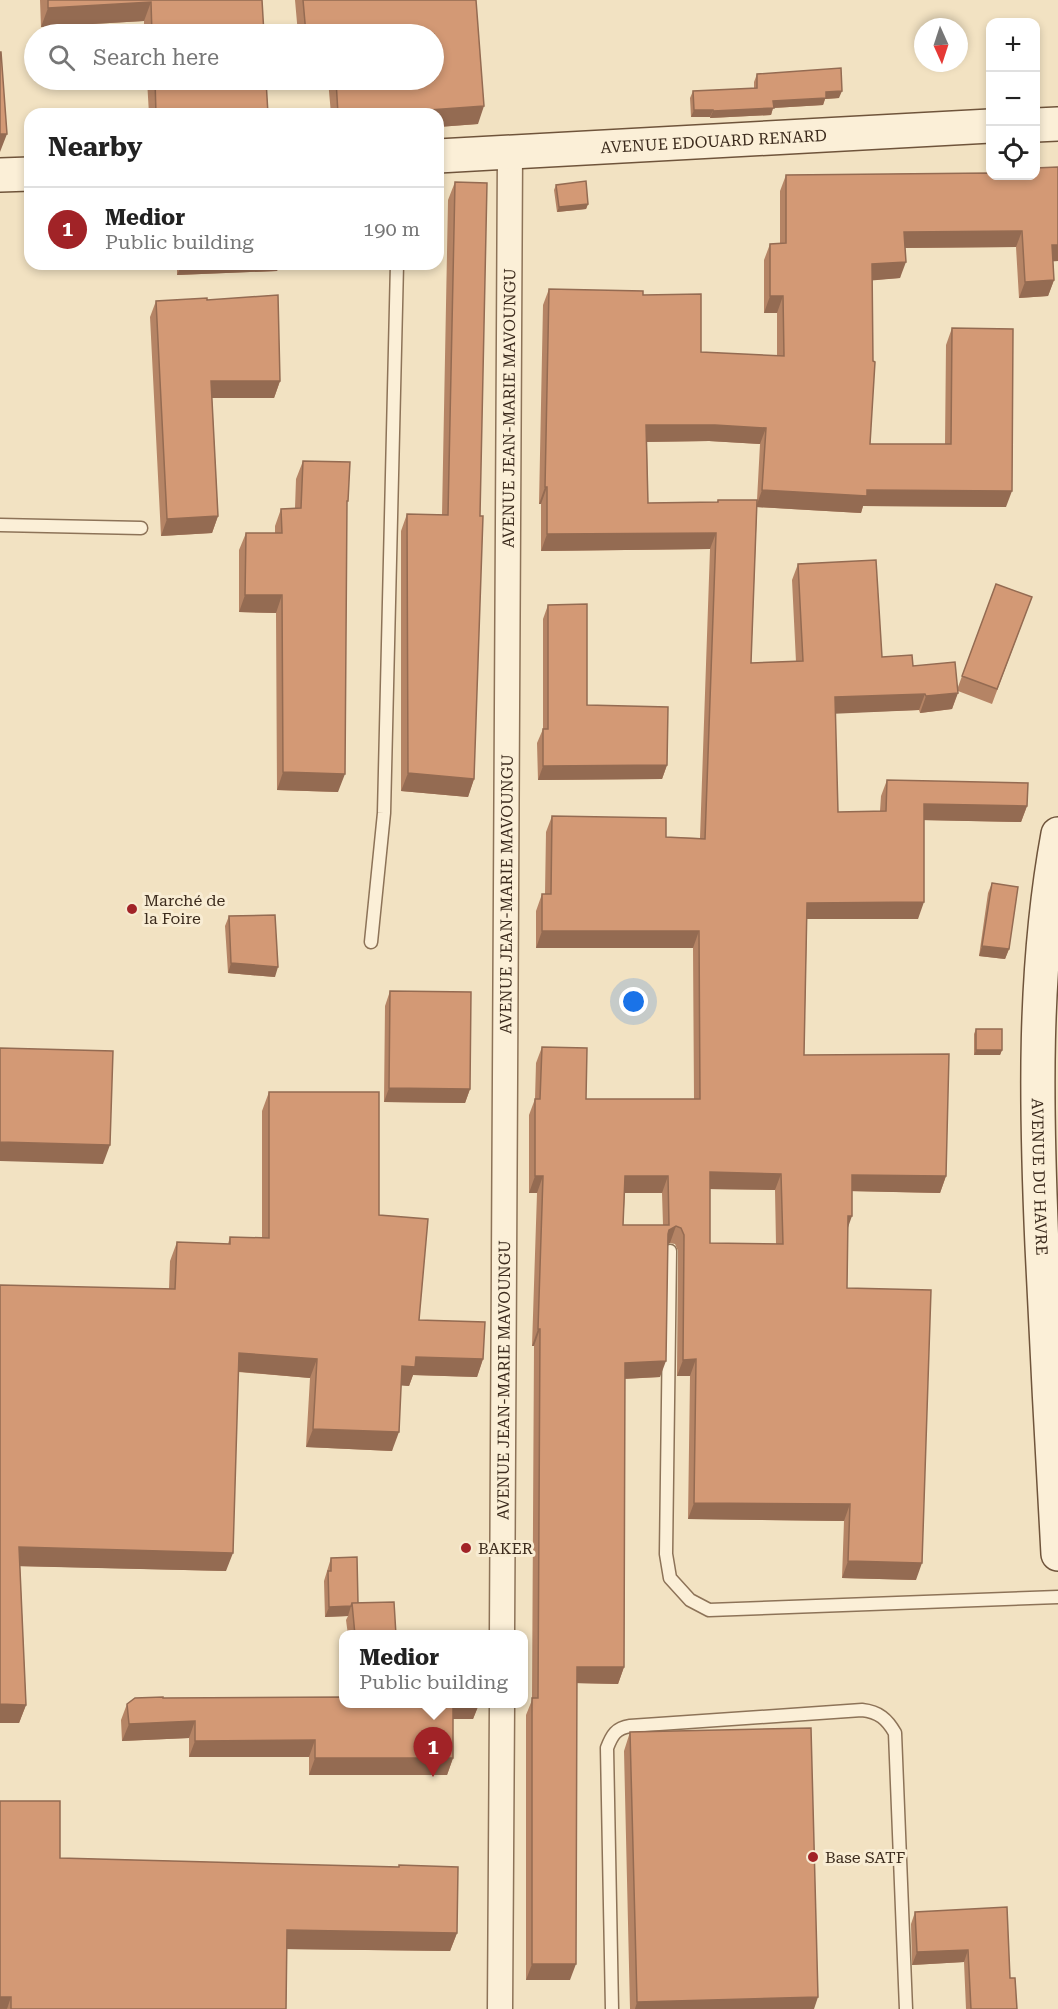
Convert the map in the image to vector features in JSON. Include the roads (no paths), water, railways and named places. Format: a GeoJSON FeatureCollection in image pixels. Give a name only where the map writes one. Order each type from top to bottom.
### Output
{"type":"FeatureCollection","features":[{"type":"Feature","properties":{"kind":"street"},"geometry":{"type":"LineString","coordinates":[[1040,125],[1058,124]]}},
{"type":"Feature","properties":{"kind":"street","name":"AVENUE EDOUARD RENARD"},"geometry":{"type":"LineString","coordinates":[[444,156],[986,126]]}},
{"type":"Feature","properties":{"kind":"street","name":"AVENUE JEAN-MARIE MAVOUNGU"},"geometry":{"type":"LineString","coordinates":[[502,1630],[510,153]]}},
{"type":"Feature","properties":{"kind":"street"},"geometry":{"type":"LineString","coordinates":[[0,175],[24,174]]}},
{"type":"Feature","properties":{"kind":"street","name":"AVENUE DU HAVRE"},"geometry":{"type":"LineString","coordinates":[[1058,834],[1050,958],[1038,1057],[1043,1136],[1058,1554]]}},
{"type":"Feature","properties":{"kind":"street"},"geometry":{"type":"LineString","coordinates":[[500,2009],[502,1708]]}},
{"type":"Feature","properties":{"kind":"lane"},"geometry":{"type":"LineString","coordinates":[[371,942],[384,813],[397,270]]}},
{"type":"Feature","properties":{"kind":"lane"},"geometry":{"type":"LineString","coordinates":[[0,525],[141,528]]}},
{"type":"Feature","properties":{"kind":"lane"},"geometry":{"type":"LineString","coordinates":[[670,1251],[666,1554],[670,1578],[690,1600],[709,1610],[1058,1597]]}},
{"type":"Feature","properties":{"kind":"lane"},"geometry":{"type":"LineString","coordinates":[[612,2009],[607,1748],[611,1737],[619,1728],[630,1726],[862,1710],[875,1711],[889,1722],[896,1733],[906,2009]]}},
{"type":"Feature","properties":{"kind":"place","name":"Marché de la Foire"},"geometry":{"type":"Point","coordinates":[132,909]}},
{"type":"Feature","properties":{"kind":"place","name":"BAKER"},"geometry":{"type":"Point","coordinates":[466,1548]}},
{"type":"Feature","properties":{"kind":"place","name":"Medior"},"geometry":{"type":"Point","coordinates":[433,1777]}},
{"type":"Feature","properties":{"kind":"place","name":"Base SATF"},"geometry":{"type":"Point","coordinates":[813,1857]}}]}
